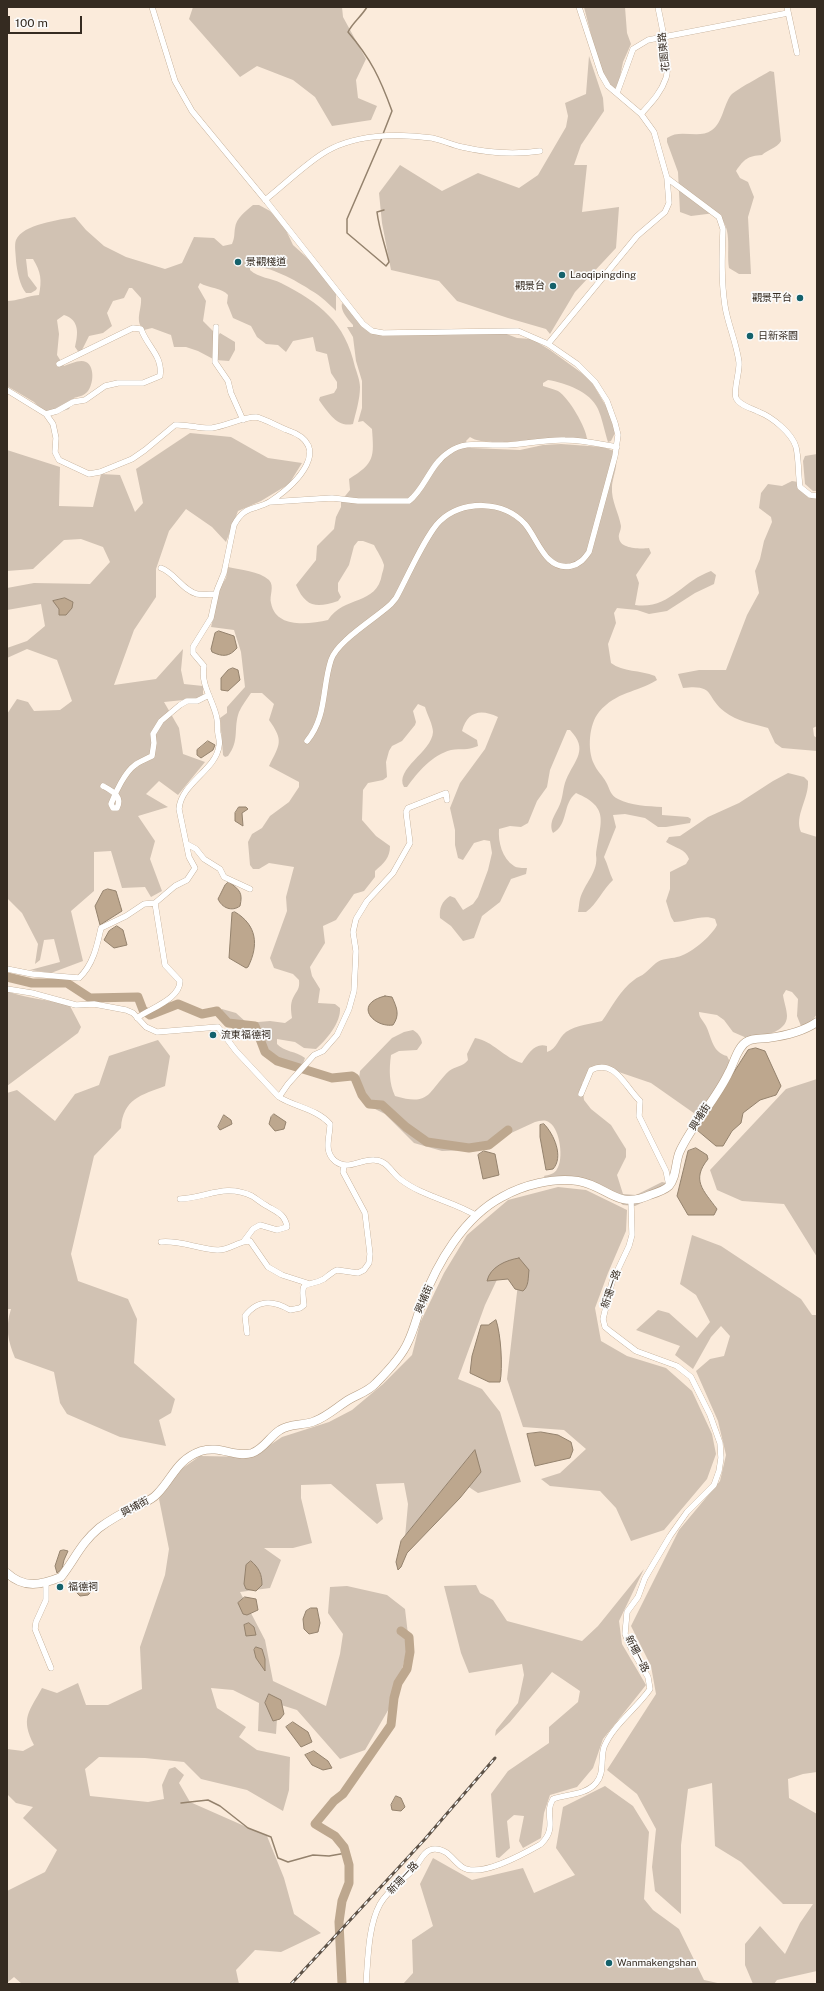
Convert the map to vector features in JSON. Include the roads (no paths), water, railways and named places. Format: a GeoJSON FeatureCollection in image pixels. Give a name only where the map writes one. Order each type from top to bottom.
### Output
{"type":"FeatureCollection","features":[{"type":"Feature","properties":{"kind":"street"},"geometry":{"type":"LineString","coordinates":[[152,7],[171,70],[192,111],[265,200],[363,324],[372,331],[383,333],[518,330],[548,344],[577,364],[595,382],[603,393],[615,423],[618,435],[617,447],[589,552],[584,560],[575,565],[564,567],[554,564],[547,558],[525,525],[515,516],[492,506],[477,505],[463,508],[439,522],[396,598],[384,611],[338,647],[331,659],[318,726],[308,741]]}},
{"type":"Feature","properties":{"kind":"street"},"geometry":{"type":"LineString","coordinates":[[548,344],[637,236],[665,212],[669,203],[667,178],[654,132],[641,114],[606,84],[600,74],[579,7]]}},
{"type":"Feature","properties":{"kind":"street","name":"花園東路"},"geometry":{"type":"LineString","coordinates":[[641,114],[659,94],[667,76],[666,57],[658,7]]}},
{"type":"Feature","properties":{"kind":"street"},"geometry":{"type":"LineString","coordinates":[[617,93],[633,49],[648,40],[788,10],[797,53]]}},
{"type":"Feature","properties":{"kind":"street"},"geometry":{"type":"LineString","coordinates":[[265,200],[323,153],[355,140],[401,136],[433,138],[461,147],[504,154],[522,154],[540,151]]}},
{"type":"Feature","properties":{"kind":"street"},"geometry":{"type":"LineString","coordinates":[[667,178],[682,187],[722,221],[723,290],[728,319],[736,343],[739,363],[739,376],[735,391],[736,398],[746,407],[763,413],[777,423],[793,440],[796,447],[800,486],[810,495],[817,496]]}},
{"type":"Feature","properties":{"kind":"street"},"geometry":{"type":"LineString","coordinates":[[216,327],[215,362],[228,381],[231,393],[243,420]]}},
{"type":"Feature","properties":{"kind":"street"},"geometry":{"type":"LineString","coordinates":[[46,414],[57,411],[73,402],[85,400],[105,386],[118,383],[143,383],[160,376],[159,360],[146,342],[141,329],[138,328],[133,328],[59,364]]}},
{"type":"Feature","properties":{"kind":"street"},"geometry":{"type":"LineString","coordinates":[[7,390],[46,414],[53,424],[56,438],[55,452],[60,460],[89,474],[100,472],[132,458],[145,450],[175,425],[182,424],[209,428],[256,417],[299,434],[311,448],[308,464],[284,491],[270,502]]}},
{"type":"Feature","properties":{"kind":"street"},"geometry":{"type":"LineString","coordinates":[[7,969],[32,974],[79,978],[86,972],[97,948],[101,928],[126,916],[144,904],[155,903],[175,886],[187,880],[195,868],[189,857],[188,844],[179,809],[180,802],[184,793],[218,753],[220,744],[218,720],[208,695],[202,674],[204,666],[193,653],[193,647],[211,618],[216,594],[224,573],[234,524],[237,518],[251,508],[270,502],[332,498],[358,501],[409,501],[413,498],[429,472],[447,453],[457,447],[471,444],[503,445],[566,440],[617,447]]}},
{"type":"Feature","properties":{"kind":"street"},"geometry":{"type":"LineString","coordinates":[[161,568],[172,574],[185,587],[197,594],[216,594]]}},
{"type":"Feature","properties":{"kind":"street"},"geometry":{"type":"LineString","coordinates":[[103,786],[115,793],[134,765],[152,756],[154,743],[153,734],[161,721],[187,701],[197,701],[208,695]]}},
{"type":"Feature","properties":{"kind":"street"},"geometry":{"type":"LineString","coordinates":[[279,1097],[288,1084],[314,1055],[323,1051],[337,1034],[349,1010],[354,991],[356,951],[352,932],[356,919],[367,900],[393,874],[410,843],[406,812],[408,808],[446,793],[447,800]]}},
{"type":"Feature","properties":{"kind":"street"},"geometry":{"type":"LineString","coordinates":[[188,844],[196,849],[204,859],[220,869],[224,877],[250,889]]}},
{"type":"Feature","properties":{"kind":"street"},"geometry":{"type":"LineString","coordinates":[[137,1018],[174,995],[180,988],[180,981],[165,965],[155,903]]}},
{"type":"Feature","properties":{"kind":"street"},"geometry":{"type":"LineString","coordinates":[[7,989],[39,994],[76,1005],[94,1004],[126,1010],[146,1027],[157,1032],[218,1027],[236,1051],[279,1097],[320,1114],[326,1119],[330,1124],[327,1144],[329,1154],[335,1160],[344,1165],[373,1160],[385,1163],[400,1179],[428,1195],[465,1209],[477,1216]]}},
{"type":"Feature","properties":{"kind":"street","name":"興埔街"},"geometry":{"type":"LineString","coordinates":[[669,1186],[673,1178],[678,1154],[728,1075],[742,1046],[748,1040],[778,1036],[807,1028],[817,1022]]}},
{"type":"Feature","properties":{"kind":"street"},"geometry":{"type":"LineString","coordinates":[[581,1094],[591,1070],[604,1066],[617,1073],[640,1101],[639,1116],[666,1171],[669,1186],[652,1195],[631,1201]]}},
{"type":"Feature","properties":{"kind":"street"},"geometry":{"type":"LineString","coordinates":[[247,1333],[245,1316],[249,1310],[258,1304],[270,1302],[279,1304],[290,1310],[300,1308],[304,1305],[302,1294],[303,1286],[307,1283],[324,1279],[337,1270],[358,1273],[364,1270],[369,1263],[370,1254],[365,1213],[343,1172],[344,1165]]}},
{"type":"Feature","properties":{"kind":"street","name":"興埔街"},"geometry":{"type":"LineString","coordinates":[[7,1573],[15,1581],[22,1584],[46,1582],[61,1578],[81,1546],[100,1528],[158,1494],[175,1468],[189,1456],[216,1448],[245,1454],[253,1453],[279,1430],[289,1426],[312,1422],[328,1415],[349,1399],[365,1393],[376,1384],[404,1350],[423,1300],[437,1270],[455,1241],[477,1216],[499,1198],[516,1190],[564,1180],[591,1184],[618,1199],[631,1201]]}},
{"type":"Feature","properties":{"kind":"street"},"geometry":{"type":"LineString","coordinates":[[180,1199],[194,1198],[214,1191],[236,1190],[252,1196],[265,1206],[281,1214],[286,1222],[287,1227],[278,1230],[260,1225],[253,1228],[244,1241]]}},
{"type":"Feature","properties":{"kind":"street","name":"新珊一路"},"geometry":{"type":"LineString","coordinates":[[366,1984],[375,1917],[381,1903],[416,1867],[427,1851],[435,1849],[448,1853],[464,1868],[476,1871],[489,1868],[541,1844],[547,1838],[550,1831],[549,1809],[553,1799],[582,1791],[595,1784],[601,1771],[604,1748],[614,1731],[650,1690],[648,1677],[631,1648],[625,1634],[627,1612],[638,1597],[645,1578],[670,1536],[687,1512],[714,1485],[719,1471],[721,1458],[720,1443],[710,1415],[691,1377],[677,1366],[636,1351],[611,1332],[604,1323],[604,1310],[612,1282],[616,1270],[625,1258],[632,1235],[631,1201]]}},
{"type":"Feature","properties":{"kind":"street"},"geometry":{"type":"LineString","coordinates":[[161,1242],[219,1250],[244,1241],[250,1241],[256,1247],[263,1262],[268,1267],[307,1283]]}},
{"type":"Feature","properties":{"kind":"street"},"geometry":{"type":"LineString","coordinates":[[46,1582],[46,1600],[36,1622],[35,1629],[51,1668]]}},
{"type":"Feature","properties":{"kind":"waterway"},"geometry":{"type":"LineString","coordinates":[[367,7],[348,32],[369,60],[392,111],[383,134]]}},
{"type":"Feature","properties":{"kind":"waterway"},"geometry":{"type":"LineString","coordinates":[[382,138],[347,219],[347,233],[386,266],[389,262],[377,212],[384,210]]}},
{"type":"Feature","properties":{"kind":"waterway"},"geometry":{"type":"LineString","coordinates":[[7,977],[32,983],[67,983],[90,998],[138,997],[143,1010],[150,1015],[178,1004],[202,1014],[217,1011],[228,1023],[255,1026],[265,1052],[277,1061],[332,1078],[352,1076],[355,1078],[362,1095],[369,1104],[382,1105],[406,1127],[427,1142],[469,1148],[489,1145],[508,1130]]}},
{"type":"Feature","properties":{"kind":"waterway"},"geometry":{"type":"LineString","coordinates":[[342,1984],[339,1922],[342,1901],[349,1883],[349,1865],[344,1847],[335,1836],[315,1824],[334,1801],[343,1794],[391,1725],[394,1698],[398,1683],[407,1669],[410,1652],[409,1637],[401,1631]]}},
{"type":"Feature","properties":{"kind":"waterway"},"geometry":{"type":"LineString","coordinates":[[181,1803],[208,1800],[220,1806],[248,1828],[271,1837],[278,1858],[288,1862],[313,1855],[329,1856],[346,1853]]}},
{"type":"Feature","properties":{"kind":"railway"},"geometry":{"type":"LineString","coordinates":[[291,1984],[425,1839],[495,1758]]}},
{"type":"Feature","properties":{"kind":"place","name":"景觀棧道"},"geometry":{"type":"Point","coordinates":[238,262]}},
{"type":"Feature","properties":{"kind":"place","name":"Laoqipingding"},"geometry":{"type":"Point","coordinates":[562,275]}},
{"type":"Feature","properties":{"kind":"place","name":"觀景台"},"geometry":{"type":"Point","coordinates":[553,286]}},
{"type":"Feature","properties":{"kind":"place","name":"觀景平台"},"geometry":{"type":"Point","coordinates":[800,298]}},
{"type":"Feature","properties":{"kind":"place","name":"日新茶園"},"geometry":{"type":"Point","coordinates":[750,336]}},
{"type":"Feature","properties":{"kind":"place","name":"流東福德祠"},"geometry":{"type":"Point","coordinates":[213,1035]}},
{"type":"Feature","properties":{"kind":"place","name":"福德祠"},"geometry":{"type":"Point","coordinates":[60,1587]}},
{"type":"Feature","properties":{"kind":"place","name":"Wanmakengshan"},"geometry":{"type":"Point","coordinates":[609,1963]}}]}
